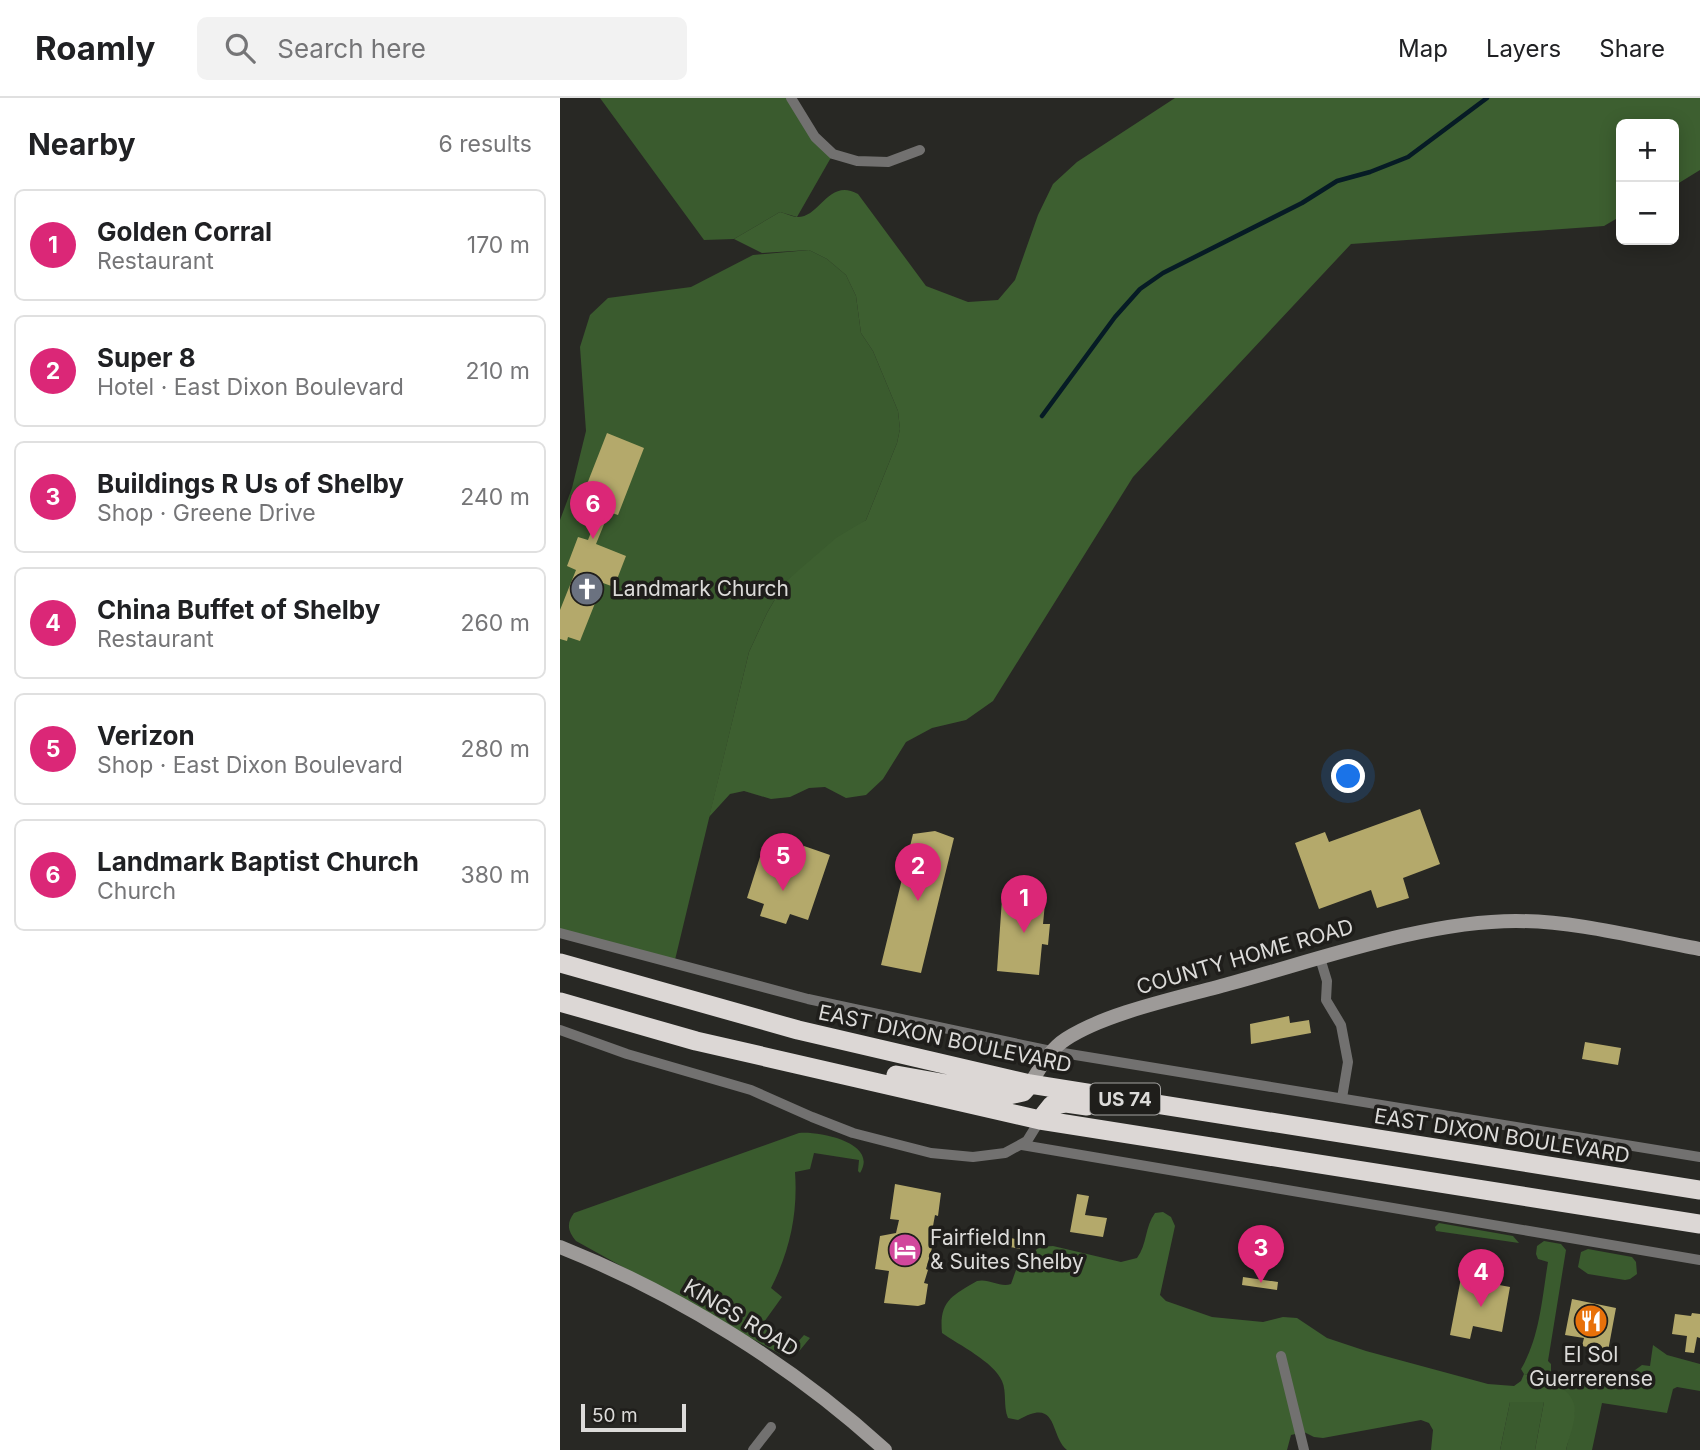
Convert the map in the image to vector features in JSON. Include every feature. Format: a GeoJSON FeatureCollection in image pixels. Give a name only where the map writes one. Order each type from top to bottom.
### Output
{"type":"FeatureCollection","features":[{"type":"Feature","properties":{"kind":"highway","name":"EAST DIXON BOULEVARD"},"geometry":{"type":"LineString","coordinates":[[560,963],[798,1030],[1030,1084],[1700,1190]]}},
{"type":"Feature","properties":{"kind":"highway","name":"US 74"},"geometry":{"type":"LineString","coordinates":[[560,1002],[696,1041],[1040,1120],[1700,1224]]}},
{"type":"Feature","properties":{"kind":"highway"},"geometry":{"type":"LineString","coordinates":[[833,1073],[862,1069],[1009,1095],[1023,1093],[1030,1084]]}},
{"type":"Feature","properties":{"kind":"highway"},"geometry":{"type":"LineString","coordinates":[[1040,1120],[1052,1105],[1066,1103],[1291,1135],[1298,1135],[1312,1128]]}},
{"type":"Feature","properties":{"kind":"street"},"geometry":{"type":"LineString","coordinates":[[791,98],[815,137],[833,153],[857,161],[888,162],[920,150]]}},
{"type":"Feature","properties":{"kind":"street","name":"COUNTY HOME ROAD"},"geometry":{"type":"LineString","coordinates":[[1030,1084],[1051,1051],[1084,1029],[1123,1014],[1320,958],[1420,933],[1478,923],[1517,921],[1568,924],[1700,948]]}},
{"type":"Feature","properties":{"kind":"street","name":"EAST DIXON BOULEVARD"},"geometry":{"type":"LineString","coordinates":[[560,933],[808,999],[1051,1051],[1700,1157]]}},
{"type":"Feature","properties":{"kind":"street"},"geometry":{"type":"LineString","coordinates":[[1320,958],[1327,981],[1326,1000],[1340,1025],[1348,1062],[1342,1098]]}},
{"type":"Feature","properties":{"kind":"street"},"geometry":{"type":"LineString","coordinates":[[560,1030],[627,1054],[751,1090],[827,1124],[931,1153],[972,1157],[1005,1153],[1022,1145],[1040,1120]]}},
{"type":"Feature","properties":{"kind":"street"},"geometry":{"type":"LineString","coordinates":[[1022,1145],[1700,1261]]}},
{"type":"Feature","properties":{"kind":"street","name":"KINGS ROAD"},"geometry":{"type":"LineString","coordinates":[[560,1247],[625,1277],[749,1345],[794,1374],[847,1415],[885,1450]]}},
{"type":"Feature","properties":{"kind":"street"},"geometry":{"type":"LineString","coordinates":[[1281,1356],[1304,1450]]}},
{"type":"Feature","properties":{"kind":"street"},"geometry":{"type":"LineString","coordinates":[[753,1450],[771,1427]]}},
{"type":"Feature","properties":{"kind":"green space"},"geometry":{"type":"Polygon","coordinates":[[[600,98],[791,98],[833,154],[797,217],[780,212],[734,239],[704,240],[600,98]]]}},
{"type":"Feature","properties":{"kind":"green space"},"geometry":{"type":"Polygon","coordinates":[[[1175,98],[1700,98],[1700,170],[1679,183],[1679,119],[1616,119],[1616,219],[1604,226],[1351,244],[1133,477],[993,701],[966,720],[932,728],[906,742],[883,779],[866,795],[846,798],[825,787],[809,788],[790,797],[771,799],[744,791],[730,794],[709,817],[749,652],[767,613],[785,582],[836,538],[866,520],[900,429],[898,411],[873,351],[861,333],[856,296],[846,275],[827,259],[809,250],[762,253],[734,239],[780,212],[796,217],[804,216],[832,194],[848,190],[858,194],[926,286],[968,302],[998,300],[1015,280],[1038,215],[1053,184],[1077,162],[1175,98]]]}},
{"type":"Feature","properties":{"kind":"green space"},"geometry":{"type":"Polygon","coordinates":[[[809,250],[827,259],[846,275],[856,296],[861,333],[873,351],[898,411],[900,429],[897,443],[866,520],[785,582],[749,652],[674,964],[560,933],[560,520],[572,488],[586,431],[580,347],[590,315],[608,298],[691,287],[753,255],[809,250]]]}},
{"type":"Feature","properties":{"kind":"green space"},"geometry":{"type":"Polygon","coordinates":[[[799,1133],[820,1134],[844,1141],[855,1147],[864,1163],[860,1173],[859,1160],[814,1153],[810,1169],[795,1172],[791,1232],[771,1288],[782,1297],[764,1322],[796,1344],[804,1335],[810,1338],[796,1355],[780,1354],[576,1241],[570,1231],[569,1224],[574,1213],[799,1133]]]}},
{"type":"Feature","properties":{"kind":"green space"},"geometry":{"type":"Polygon","coordinates":[[[1163,1212],[1171,1217],[1175,1226],[1160,1295],[1166,1301],[1212,1317],[1263,1322],[1283,1317],[1297,1318],[1327,1338],[1488,1384],[1514,1386],[1521,1381],[1524,1374],[1548,1381],[1564,1390],[1574,1402],[1574,1420],[1566,1450],[1535,1450],[1544,1402],[1510,1402],[1500,1450],[1431,1450],[1433,1430],[1429,1423],[1421,1420],[1323,1438],[1304,1432],[1291,1435],[1287,1450],[1067,1450],[1047,1415],[1040,1412],[1018,1420],[1008,1418],[1003,1385],[998,1374],[984,1361],[942,1333],[943,1314],[949,1301],[977,1281],[1011,1284],[1016,1270],[1039,1247],[1053,1246],[1121,1262],[1137,1258],[1152,1218],[1155,1213],[1163,1212]]]}},
{"type":"Feature","properties":{"kind":"green space"},"geometry":{"type":"Polygon","coordinates":[[[1439,1223],[1513,1236],[1519,1243],[1436,1231],[1435,1227],[1439,1223]]]}},
{"type":"Feature","properties":{"kind":"green space"},"geometry":{"type":"Polygon","coordinates":[[[1544,1241],[1561,1244],[1566,1250],[1548,1361],[1551,1364],[1551,1377],[1618,1388],[1620,1381],[1642,1365],[1650,1366],[1653,1345],[1667,1355],[1700,1364],[1700,1391],[1677,1387],[1673,1389],[1667,1413],[1602,1403],[1592,1450],[1566,1450],[1575,1411],[1548,1380],[1524,1374],[1521,1369],[1532,1344],[1539,1317],[1548,1262],[1538,1259],[1536,1254],[1537,1246],[1544,1241]]]}},
{"type":"Feature","properties":{"kind":"green space"},"geometry":{"type":"Polygon","coordinates":[[[1588,1249],[1632,1257],[1636,1262],[1637,1274],[1625,1280],[1588,1274],[1578,1267],[1581,1252],[1588,1249]]]}},
{"type":"Feature","properties":{"kind":"green space"},"geometry":{"type":"Polygon","coordinates":[[[1510,1402],[1544,1402],[1535,1450],[1500,1450],[1510,1402]]]}},
{"type":"Feature","properties":{"kind":"building"},"geometry":{"type":"Polygon","coordinates":[[[607,433],[644,448],[618,515],[609,512],[596,544],[626,556],[614,587],[603,583],[580,641],[568,637],[567,641],[560,639],[560,610],[576,570],[567,566],[578,537],[588,540],[600,509],[580,502],[607,433]]]}},
{"type":"Feature","properties":{"kind":"building"},"geometry":{"type":"Polygon","coordinates":[[[1420,809],[1440,864],[1403,878],[1409,898],[1377,908],[1371,890],[1319,909],[1295,843],[1325,832],[1329,842],[1420,809]]]}},
{"type":"Feature","properties":{"kind":"building"},"geometry":{"type":"Polygon","coordinates":[[[935,831],[954,838],[921,973],[881,965],[913,834],[935,831]]]}},
{"type":"Feature","properties":{"kind":"building"},"geometry":{"type":"Polygon","coordinates":[[[804,846],[830,855],[808,920],[790,914],[786,924],[760,916],[764,904],[747,898],[760,857],[781,864],[786,850],[801,855],[804,846]]]}},
{"type":"Feature","properties":{"kind":"building"},"geometry":{"type":"Polygon","coordinates":[[[1002,899],[1045,903],[1043,924],[1050,924],[1048,945],[1042,944],[1039,975],[997,971],[1002,899]]]}},
{"type":"Feature","properties":{"kind":"building"},"geometry":{"type":"Polygon","coordinates":[[[1289,1016],[1290,1023],[1309,1020],[1311,1033],[1251,1044],[1250,1024],[1289,1016]]]}},
{"type":"Feature","properties":{"kind":"building"},"geometry":{"type":"Polygon","coordinates":[[[1585,1042],[1621,1048],[1618,1065],[1582,1059],[1585,1042]]]}},
{"type":"Feature","properties":{"kind":"building","name":"Fairfield Inn & Suites Shelby"},"geometry":{"type":"Polygon","coordinates":[[[895,1184],[941,1193],[938,1216],[935,1215],[931,1237],[934,1241],[926,1269],[928,1270],[924,1283],[928,1284],[925,1304],[918,1306],[884,1303],[889,1271],[875,1269],[880,1236],[896,1233],[899,1220],[890,1219],[895,1184]]]}},
{"type":"Feature","properties":{"kind":"building"},"geometry":{"type":"Polygon","coordinates":[[[1077,1194],[1089,1196],[1085,1215],[1107,1218],[1103,1237],[1070,1232],[1077,1194]]]}},
{"type":"Feature","properties":{"kind":"building"},"geometry":{"type":"Polygon","coordinates":[[[986,1233],[1021,1240],[1020,1249],[984,1242],[986,1233]]]}},
{"type":"Feature","properties":{"kind":"building"},"geometry":{"type":"Polygon","coordinates":[[[1243,1277],[1278,1282],[1277,1290],[1242,1285],[1243,1277]]]}},
{"type":"Feature","properties":{"kind":"building"},"geometry":{"type":"Polygon","coordinates":[[[1461,1278],[1510,1287],[1502,1332],[1473,1326],[1470,1339],[1450,1335],[1461,1278]]]}},
{"type":"Feature","properties":{"kind":"building","name":"El Sol Guerrerense"},"geometry":{"type":"Polygon","coordinates":[[[1572,1299],[1616,1308],[1608,1351],[1582,1346],[1584,1338],[1565,1335],[1572,1299]]]}},
{"type":"Feature","properties":{"kind":"building"},"geometry":{"type":"Polygon","coordinates":[[[1692,1313],[1700,1314],[1700,1338],[1697,1337],[1694,1353],[1685,1352],[1687,1336],[1672,1334],[1675,1314],[1691,1316],[1692,1313]]]}},
{"type":"Feature","properties":{"kind":"waterway"},"geometry":{"type":"LineString","coordinates":[[1042,416],[1115,317],[1140,289],[1163,273],[1302,203],[1337,181],[1408,157],[1487,98]]}},
{"type":"Feature","properties":{"kind":"place","name":"Landmark Baptist Church"},"geometry":{"type":"Point","coordinates":[593,539]}},
{"type":"Feature","properties":{"kind":"place","name":"Landmark Church"},"geometry":{"type":"Point","coordinates":[587,589]}},
{"type":"Feature","properties":{"kind":"place","name":"Verizon"},"geometry":{"type":"Point","coordinates":[783,891]}},
{"type":"Feature","properties":{"kind":"place","name":"Super 8"},"geometry":{"type":"Point","coordinates":[918,901]}},
{"type":"Feature","properties":{"kind":"place","name":"Golden Corral"},"geometry":{"type":"Point","coordinates":[1024,933]}},
{"type":"Feature","properties":{"kind":"place","name":"Fairfield Inn & Suites Shelby"},"geometry":{"type":"Point","coordinates":[905,1250]}},
{"type":"Feature","properties":{"kind":"place","name":"Buildings R Us of Shelby"},"geometry":{"type":"Point","coordinates":[1261,1283]}},
{"type":"Feature","properties":{"kind":"place","name":"China Buffet of Shelby"},"geometry":{"type":"Point","coordinates":[1481,1307]}},
{"type":"Feature","properties":{"kind":"place","name":"El Sol Guerrerense"},"geometry":{"type":"Point","coordinates":[1591,1321]}}]}
